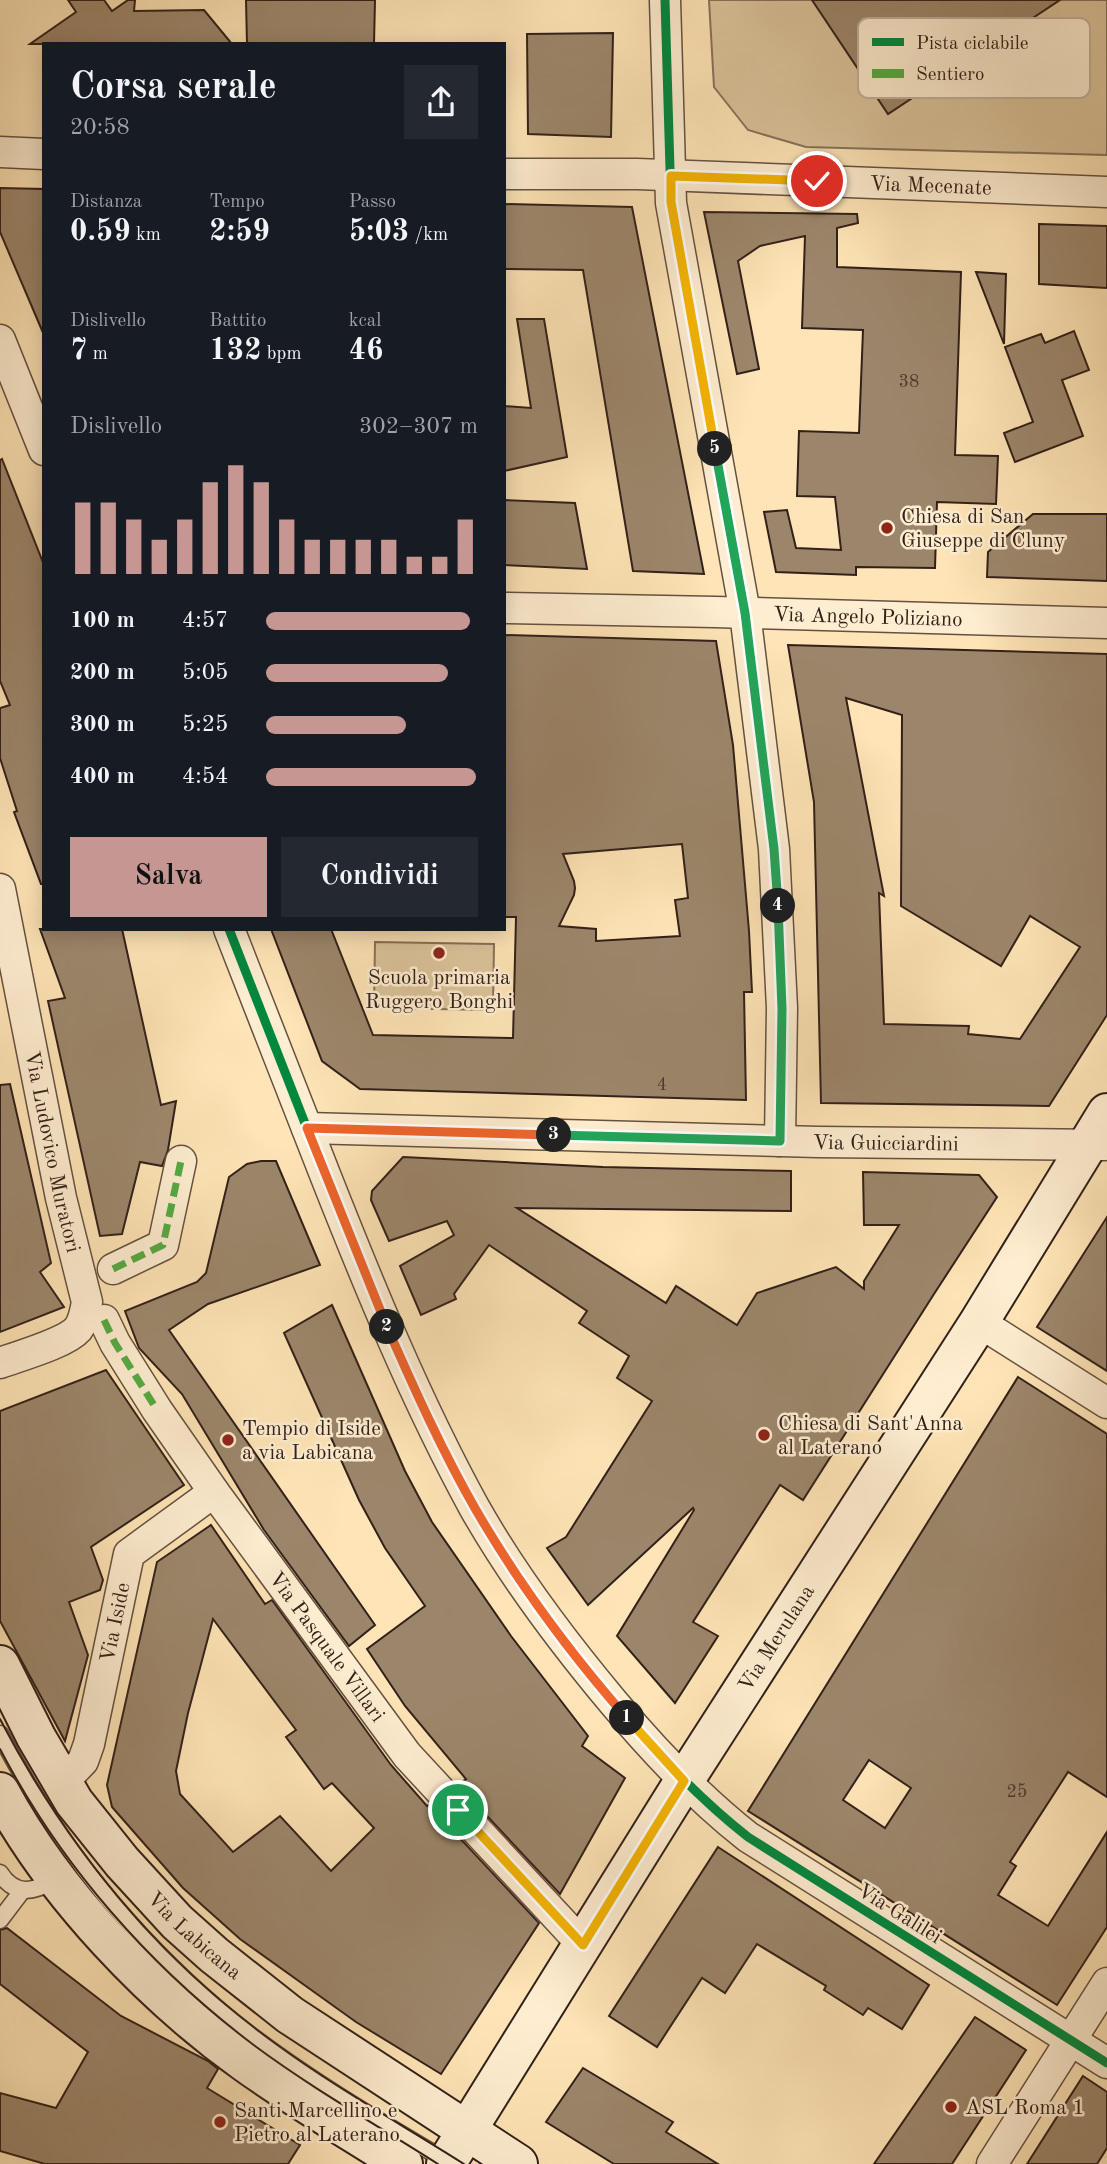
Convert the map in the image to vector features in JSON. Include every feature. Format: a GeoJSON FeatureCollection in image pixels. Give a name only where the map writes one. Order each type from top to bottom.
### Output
{"type":"FeatureCollection","features":[{"type":"Feature","properties":{"kind":"main road","name":"Via Merulana"},"geometry":{"type":"LineString","coordinates":[[453,2155],[684,1781],[979,1322],[1097,1145],[1107,1113]]}},
{"type":"Feature","properties":{"kind":"main road","name":"Via Labicana"},"geometry":{"type":"LineString","coordinates":[[0,1665],[10,1688],[74,1802],[122,1863],[163,1908],[214,1955],[319,2035],[453,2155]]}},
{"type":"Feature","properties":{"kind":"main road"},"geometry":{"type":"LineString","coordinates":[[0,1792],[34,1848],[95,1925],[185,2014],[267,2078],[403,2164]]}},
{"type":"Feature","properties":{"kind":"main road"},"geometry":{"type":"LineString","coordinates":[[453,2155],[518,2164]]}},
{"type":"Feature","properties":{"kind":"street"},"geometry":{"type":"LineString","coordinates":[[665,0],[671,202],[745,613],[774,849],[782,1009],[780,1141]]}},
{"type":"Feature","properties":{"kind":"street"},"geometry":{"type":"LineString","coordinates":[[0,152],[42,154]]}},
{"type":"Feature","properties":{"kind":"street","name":"Via Mecenate"},"geometry":{"type":"LineString","coordinates":[[506,174],[671,176],[1107,192]]}},
{"type":"Feature","properties":{"kind":"street"},"geometry":{"type":"LineString","coordinates":[[0,340],[42,445]]}},
{"type":"Feature","properties":{"kind":"street","name":"Via Angelo Poliziano"},"geometry":{"type":"LineString","coordinates":[[506,608],[1107,623]]}},
{"type":"Feature","properties":{"kind":"street","name":"Via Ludovico Muratori"},"geometry":{"type":"LineString","coordinates":[[0,889],[61,1198],[87,1302],[84,1318],[77,1330],[66,1338],[0,1363]]}},
{"type":"Feature","properties":{"kind":"street","name":"Via Galilei"},"geometry":{"type":"LineString","coordinates":[[230,931],[370,1288],[406,1370],[474,1507],[556,1632],[620,1711],[684,1781],[748,1837],[1107,2063]]}},
{"type":"Feature","properties":{"kind":"street","name":"Via Guicciardini"},"geometry":{"type":"LineString","coordinates":[[307,1128],[780,1141],[1097,1145]]}},
{"type":"Feature","properties":{"kind":"street"},"geometry":{"type":"LineString","coordinates":[[113,1269],[163,1245],[181,1161]]}},
{"type":"Feature","properties":{"kind":"street","name":"Via Pasquale Villari"},"geometry":{"type":"LineString","coordinates":[[104,1320],[115,1343],[157,1410],[214,1492],[407,1755],[583,1945]]}},
{"type":"Feature","properties":{"kind":"street"},"geometry":{"type":"LineString","coordinates":[[979,1322],[1107,1403]]}},
{"type":"Feature","properties":{"kind":"street","name":"Via Iside"},"geometry":{"type":"LineString","coordinates":[[62,1783],[83,1761],[89,1744],[129,1554],[214,1492]]}},
{"type":"Feature","properties":{"kind":"street"},"geometry":{"type":"LineString","coordinates":[[992,2164],[1107,1983]]}},
{"type":"Feature","properties":{"kind":"lane","name":"Via Labicana"},"geometry":{"type":"LineString","coordinates":[[0,1734],[58,1833],[118,1910],[184,1979],[211,2004],[274,2053],[412,2141],[453,2155]]}},
{"type":"Feature","properties":{"kind":"lane"},"geometry":{"type":"LineString","coordinates":[[0,1873],[6,1882],[22,1891]]}},
{"type":"Feature","properties":{"kind":"lane"},"geometry":{"type":"LineString","coordinates":[[0,1920],[22,1891],[44,1886],[58,1879]]}},
{"type":"Feature","properties":{"kind":"shaded area"},"geometry":{"type":"Polygon","coordinates":[[[709,0],[1107,0],[1107,155],[806,147],[748,130],[714,87],[709,0]]]}},
{"type":"Feature","properties":{"kind":"shaded area"},"geometry":{"type":"Polygon","coordinates":[[[375,942],[494,944],[493,1010],[374,1008],[375,942]]]}},
{"type":"Feature","properties":{"kind":"building"},"geometry":{"type":"Polygon","coordinates":[[[68,0],[104,0],[112,11],[128,0],[135,0],[134,11],[204,10],[230,42],[30,44],[76,12],[68,0]]]}},
{"type":"Feature","properties":{"kind":"building"},"geometry":{"type":"Polygon","coordinates":[[[246,0],[375,0],[374,42],[247,42],[246,0]]]}},
{"type":"Feature","properties":{"kind":"building"},"geometry":{"type":"Polygon","coordinates":[[[812,0],[1060,0],[1033,18],[858,18],[858,69],[812,0]]]}},
{"type":"Feature","properties":{"kind":"building"},"geometry":{"type":"Polygon","coordinates":[[[613,33],[611,137],[528,134],[527,34],[613,33]]]}},
{"type":"Feature","properties":{"kind":"building"},"geometry":{"type":"Polygon","coordinates":[[[877,98],[912,98],[888,114],[877,98]]]}},
{"type":"Feature","properties":{"kind":"building"},"geometry":{"type":"Polygon","coordinates":[[[0,188],[42,189],[42,330],[0,232],[0,188]]]}},
{"type":"Feature","properties":{"kind":"building"},"geometry":{"type":"Polygon","coordinates":[[[506,204],[632,207],[704,574],[633,571],[583,270],[506,269],[506,204]]]}},
{"type":"Feature","properties":{"kind":"building"},"geometry":{"type":"Polygon","coordinates":[[[704,212],[857,214],[858,223],[837,228],[837,267],[961,272],[955,455],[998,456],[996,504],[937,502],[935,568],[856,567],[856,575],[776,572],[764,512],[787,510],[796,548],[841,550],[835,497],[797,496],[799,431],[859,433],[863,330],[802,328],[805,236],[760,246],[738,261],[759,369],[737,374],[704,212]]]}},
{"type":"Feature","properties":{"kind":"building"},"geometry":{"type":"Polygon","coordinates":[[[1039,224],[1107,226],[1107,288],[1039,284],[1039,224]]]}},
{"type":"Feature","properties":{"kind":"building"},"geometry":{"type":"Polygon","coordinates":[[[976,272],[1006,274],[1004,344],[976,272]]]}},
{"type":"Feature","properties":{"kind":"building"},"geometry":{"type":"Polygon","coordinates":[[[517,319],[544,319],[567,457],[506,471],[506,406],[531,408],[517,319]]]}},
{"type":"Feature","properties":{"kind":"building"},"geometry":{"type":"Polygon","coordinates":[[[1074,331],[1089,370],[1062,380],[1083,436],[1015,462],[1004,433],[1033,422],[1005,347],[1041,334],[1045,343],[1074,331]]]}},
{"type":"Feature","properties":{"kind":"building"},"geometry":{"type":"Polygon","coordinates":[[[2,459],[42,560],[42,884],[14,812],[17,811],[0,758],[0,708],[10,705],[0,681],[2,459]]]}},
{"type":"Feature","properties":{"kind":"building"},"geometry":{"type":"Polygon","coordinates":[[[506,500],[575,503],[587,569],[506,565],[506,500]]]}},
{"type":"Feature","properties":{"kind":"building"},"geometry":{"type":"Polygon","coordinates":[[[1033,514],[1107,514],[1107,581],[987,577],[988,552],[1033,514]]]}},
{"type":"Feature","properties":{"kind":"building"},"geometry":{"type":"Polygon","coordinates":[[[506,635],[716,641],[733,745],[749,931],[752,992],[744,992],[746,1100],[360,1089],[322,1061],[272,931],[332,931],[373,1035],[513,1038],[516,917],[506,917],[506,635]],[[682,844],[563,854],[575,888],[559,926],[596,929],[596,941],[680,936],[675,900],[688,898],[682,844]]]}},
{"type":"Feature","properties":{"kind":"building"},"geometry":{"type":"Polygon","coordinates":[[[788,645],[1107,654],[1107,1015],[1049,1106],[821,1103],[814,802],[788,645]],[[846,698],[884,896],[879,893],[884,1024],[969,1026],[968,1034],[1020,1039],[1080,947],[1030,916],[1001,966],[901,906],[902,715],[846,698]]]}},
{"type":"Feature","properties":{"kind":"building"},"geometry":{"type":"Polygon","coordinates":[[[40,929],[122,931],[161,1105],[176,1101],[168,1150],[162,1166],[140,1162],[122,1234],[100,1236],[48,1001],[65,998],[40,929]]]}},
{"type":"Feature","properties":{"kind":"building"},"geometry":{"type":"Polygon","coordinates":[[[10,1084],[51,1263],[40,1272],[64,1307],[0,1332],[0,1085],[10,1084]]]}},
{"type":"Feature","properties":{"kind":"building"},"geometry":{"type":"Polygon","coordinates":[[[403,1157],[603,1167],[791,1171],[791,1211],[517,1208],[666,1303],[676,1286],[737,1325],[757,1293],[836,1267],[864,1289],[864,1281],[899,1225],[864,1225],[863,1172],[979,1175],[997,1197],[803,1500],[780,1485],[693,1622],[718,1636],[675,1703],[617,1636],[693,1508],[588,1605],[547,1548],[566,1537],[652,1401],[617,1378],[629,1356],[579,1323],[587,1311],[489,1245],[454,1294],[456,1299],[421,1315],[400,1266],[454,1235],[447,1221],[389,1241],[371,1200],[372,1191],[403,1157]]]}},
{"type":"Feature","properties":{"kind":"building"},"geometry":{"type":"Polygon","coordinates":[[[276,1161],[320,1265],[208,1304],[169,1330],[375,1625],[349,1646],[264,1530],[182,1394],[139,1348],[125,1311],[197,1282],[206,1273],[229,1177],[247,1164],[276,1161]]]}},
{"type":"Feature","properties":{"kind":"building"},"geometry":{"type":"Polygon","coordinates":[[[1107,1217],[1107,1371],[1037,1327],[1107,1217]]]}},
{"type":"Feature","properties":{"kind":"building"},"geometry":{"type":"Polygon","coordinates":[[[332,1305],[405,1471],[432,1522],[511,1636],[588,1736],[582,1746],[625,1778],[560,1894],[458,1785],[466,1779],[405,1706],[367,1649],[425,1606],[385,1548],[359,1500],[284,1333],[332,1305]]]}},
{"type":"Feature","properties":{"kind":"building"},"geometry":{"type":"Polygon","coordinates":[[[106,1370],[184,1485],[91,1547],[103,1580],[100,1590],[69,1602],[88,1655],[65,1741],[0,1621],[0,1411],[106,1370]]]}},
{"type":"Feature","properties":{"kind":"building"},"geometry":{"type":"Polygon","coordinates":[[[1018,1377],[1107,1434],[1107,1797],[1068,1772],[1010,1862],[1016,1866],[998,1895],[1048,1926],[1107,1832],[1107,1927],[1057,2005],[748,1811],[1018,1377]],[[869,1760],[843,1800],[885,1828],[911,1788],[869,1760]]]}},
{"type":"Feature","properties":{"kind":"building"},"geometry":{"type":"Polygon","coordinates":[[[211,1525],[265,1604],[272,1600],[391,1765],[539,1923],[441,2074],[356,2022],[240,1939],[183,1888],[112,1807],[107,1785],[157,1562],[211,1525]],[[213,1619],[176,1771],[180,1794],[233,1852],[280,1816],[331,1871],[374,1828],[332,1783],[324,1789],[286,1737],[296,1730],[213,1619]]]}},
{"type":"Feature","properties":{"kind":"building"},"geometry":{"type":"Polygon","coordinates":[[[718,1847],[929,1985],[902,2029],[868,2008],[863,2015],[824,1990],[826,1986],[757,1944],[725,1993],[702,1978],[657,2047],[609,2016],[718,1847]]]}},
{"type":"Feature","properties":{"kind":"building"},"geometry":{"type":"Polygon","coordinates":[[[7,1928],[121,2016],[208,2061],[218,2069],[207,2088],[300,2145],[288,2164],[45,2164],[0,2151],[0,2093],[56,2108],[88,2052],[0,1984],[0,1930],[7,1928]]]}},
{"type":"Feature","properties":{"kind":"building","name":"ASL Roma 1"},"geometry":{"type":"Polygon","coordinates":[[[975,2017],[1026,2050],[952,2164],[874,2164],[975,2017]]]}},
{"type":"Feature","properties":{"kind":"building"},"geometry":{"type":"Polygon","coordinates":[[[583,2068],[673,2122],[666,2132],[718,2164],[614,2164],[546,2122],[583,2068]]]}},
{"type":"Feature","properties":{"kind":"building"},"geometry":{"type":"Polygon","coordinates":[[[1083,2076],[1107,2092],[1107,2148],[1097,2164],[1027,2164],[1083,2076]]]}},
{"type":"Feature","properties":{"kind":"tram line"},"geometry":{"type":"LineString","coordinates":[[0,1719],[26,1766],[86,1856],[154,1937],[193,1975],[233,2011],[276,2044],[345,2091],[464,2164]]}},
{"type":"Feature","properties":{"kind":"tram line"},"geometry":{"type":"LineString","coordinates":[[0,1749],[24,1792],[80,1874],[111,1912],[179,1983],[277,2062],[438,2164]]}},
{"type":"Feature","properties":{"kind":"marked path"},"geometry":{"type":"LineString","coordinates":[[113,1269],[163,1245],[181,1161]]}},
{"type":"Feature","properties":{"kind":"marked path"},"geometry":{"type":"LineString","coordinates":[[104,1320],[115,1343],[157,1410]]}},
{"type":"Feature","properties":{"kind":"cycle path"},"geometry":{"type":"LineString","coordinates":[[665,0],[671,203],[745,613],[774,849],[782,1008],[780,1141]]}},
{"type":"Feature","properties":{"kind":"cycle path"},"geometry":{"type":"LineString","coordinates":[[230,931],[358,1257],[432,1425],[489,1533],[575,1656],[660,1756],[711,1806],[748,1837],[1107,2063]]}},
{"type":"Feature","properties":{"kind":"place","name":"Chiesa di San Giuseppe di Cluny"},"geometry":{"type":"Point","coordinates":[887,528]}},
{"type":"Feature","properties":{"kind":"place","name":"Scuola primaria Ruggero Bonghi"},"geometry":{"type":"Point","coordinates":[439,953]}},
{"type":"Feature","properties":{"kind":"place","name":"Chiesa di Sant'Anna al Laterano"},"geometry":{"type":"Point","coordinates":[764,1435]}},
{"type":"Feature","properties":{"kind":"place","name":"Tempio di Iside a via Labicana"},"geometry":{"type":"Point","coordinates":[228,1440]}},
{"type":"Feature","properties":{"kind":"place","name":"ASL Roma 1"},"geometry":{"type":"Point","coordinates":[951,2107]}},
{"type":"Feature","properties":{"kind":"place","name":"Santi Marcellino e Pietro al Laterano"},"geometry":{"type":"Point","coordinates":[220,2122]}},
{"type":"Feature","properties":{"kind":"route"},"geometry":{"type":"LineString","coordinates":[[458,1810],[583,1945],[684,1781],[620,1711],[556,1632],[474,1507],[406,1370],[370,1288],[307,1128],[780,1141],[782,1009],[774,849],[745,613],[671,202],[671,176],[817,181]]}}]}
